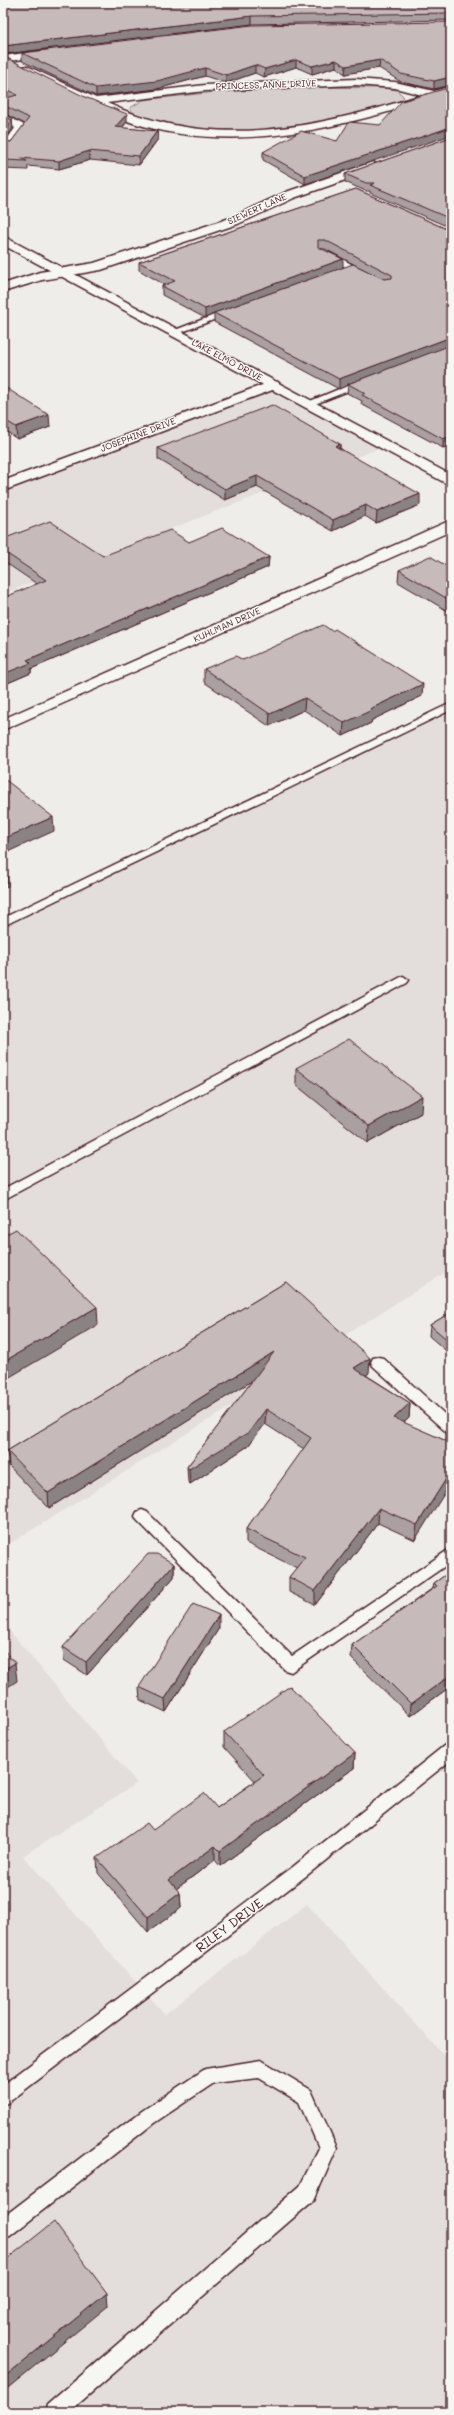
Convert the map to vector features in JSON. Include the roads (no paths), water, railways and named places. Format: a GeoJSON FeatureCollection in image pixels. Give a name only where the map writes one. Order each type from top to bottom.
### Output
{"type":"FeatureCollection","features":[{"type":"Feature","properties":{"kind":"street"},"geometry":{"type":"LineString","coordinates":[[4,58],[59,52]]}},
{"type":"Feature","properties":{"kind":"street"},"geometry":{"type":"LineString","coordinates":[[4,58],[137,120],[216,140],[280,134],[338,123],[451,89]]}},
{"type":"Feature","properties":{"kind":"street","name":"PRINCESS ANNE DRIVE"},"geometry":{"type":"LineString","coordinates":[[98,101],[205,88],[356,82],[395,85],[435,94]]}},
{"type":"Feature","properties":{"kind":"street"},"geometry":{"type":"LineString","coordinates":[[3,117],[22,127],[8,146]]}},
{"type":"Feature","properties":{"kind":"street","name":"SIEWERT LANE"},"geometry":{"type":"LineString","coordinates":[[3,288],[61,272],[96,267],[234,221],[290,195],[383,163]]}},
{"type":"Feature","properties":{"kind":"street"},"geometry":{"type":"LineString","coordinates":[[330,181],[344,187]]}},
{"type":"Feature","properties":{"kind":"street","name":"LAKE ELMO DRIVE"},"geometry":{"type":"LineString","coordinates":[[3,240],[451,481]]}},
{"type":"Feature","properties":{"kind":"street","name":"JOSEPHINE DRIVE"},"geometry":{"type":"LineString","coordinates":[[3,486],[272,385]]}},
{"type":"Feature","properties":{"kind":"street","name":"KUHLMAN DRIVE"},"geometry":{"type":"LineString","coordinates":[[3,725],[451,525]]}},
{"type":"Feature","properties":{"kind":"lane"},"geometry":{"type":"LineString","coordinates":[[322,252],[374,278]]}},
{"type":"Feature","properties":{"kind":"lane"},"geometry":{"type":"LineString","coordinates":[[339,274],[354,268]]}},
{"type":"Feature","properties":{"kind":"lane"},"geometry":{"type":"LineString","coordinates":[[174,332],[241,308]]}},
{"type":"Feature","properties":{"kind":"lane"},"geometry":{"type":"LineString","coordinates":[[307,404],[372,379]]}},
{"type":"Feature","properties":{"kind":"lane"},"geometry":{"type":"LineString","coordinates":[[3,922],[451,706]]}},
{"type":"Feature","properties":{"kind":"lane"},"geometry":{"type":"LineString","coordinates":[[3,1195],[403,980]]}},
{"type":"Feature","properties":{"kind":"lane"},"geometry":{"type":"LineString","coordinates":[[378,1362],[451,1428]]}},
{"type":"Feature","properties":{"kind":"lane"},"geometry":{"type":"LineString","coordinates":[[142,1516],[292,1665],[451,1554]]}},
{"type":"Feature","properties":{"kind":"lane","name":"RILEY DRIVE"},"geometry":{"type":"LineString","coordinates":[[3,2096],[300,1871],[451,1750]]}},
{"type":"Feature","properties":{"kind":"lane"},"geometry":{"type":"LineString","coordinates":[[3,2229],[148,2117],[211,2075],[261,2069],[305,2096],[328,2148],[307,2193],[54,2412]]}}]}
